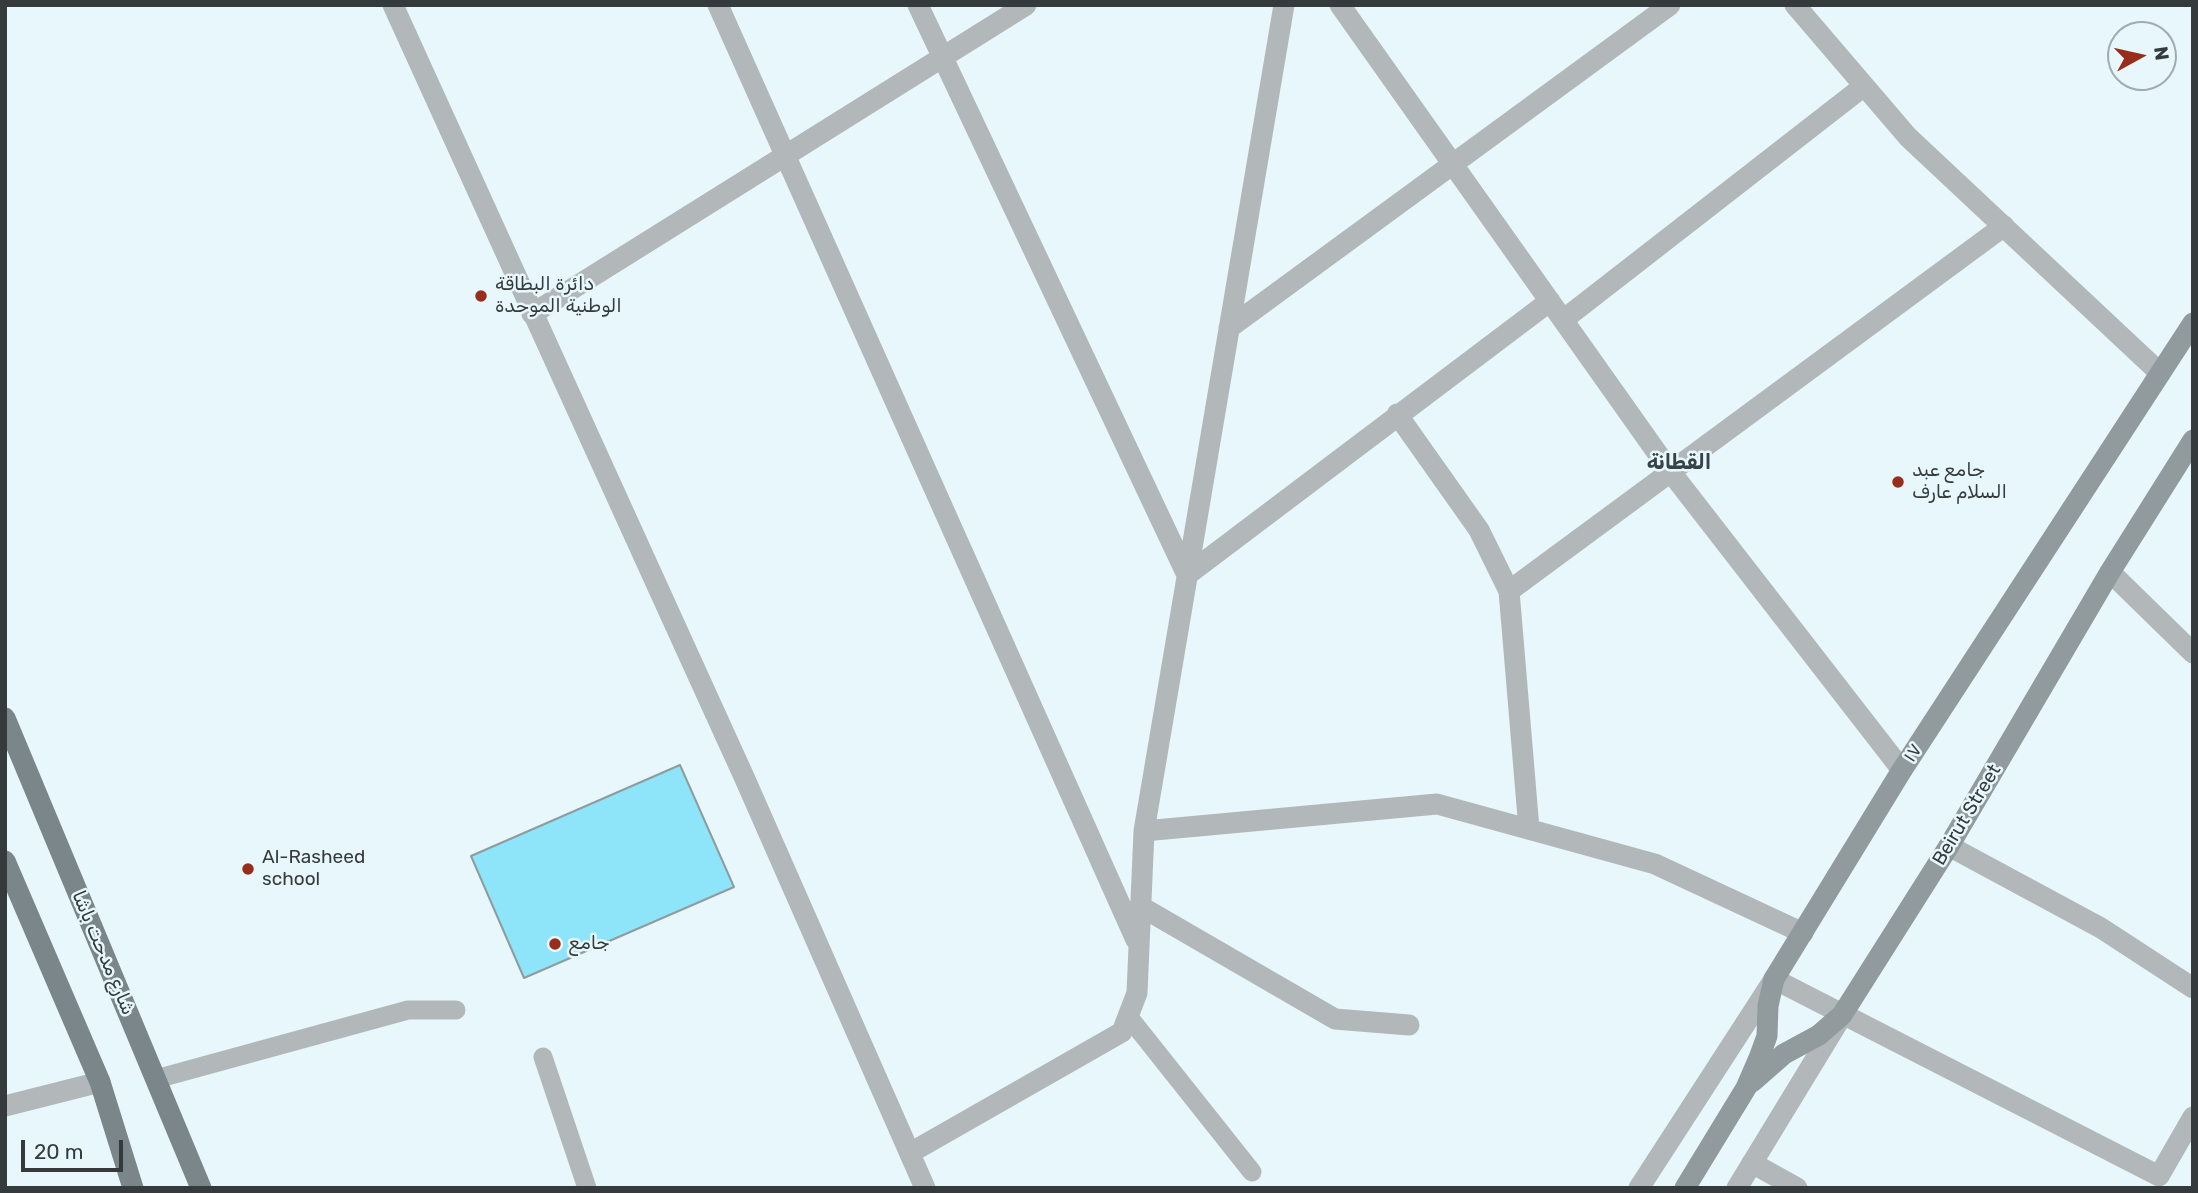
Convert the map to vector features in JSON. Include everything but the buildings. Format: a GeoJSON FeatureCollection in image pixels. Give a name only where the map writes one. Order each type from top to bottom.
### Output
{"type":"FeatureCollection","features":[{"type":"Feature","properties":{"kind":"main road","name":"١٧"},"geometry":{"type":"LineString","coordinates":[[1774,979],[1902,770],[2193,323]]}},
{"type":"Feature","properties":{"kind":"main road","name":"Beirut Street"},"geometry":{"type":"LineString","coordinates":[[1842,1015],[1949,846],[2110,572],[2193,440]]}},
{"type":"Feature","properties":{"kind":"main road","name":"شارع مدحت باشا"},"geometry":{"type":"LineString","coordinates":[[5,718],[201,1188]]}},
{"type":"Feature","properties":{"kind":"main road"},"geometry":{"type":"LineString","coordinates":[[5,860],[100,1082],[133,1188]]}},
{"type":"Feature","properties":{"kind":"main road"},"geometry":{"type":"LineString","coordinates":[[1685,1188],[1746,1088],[1767,1036],[1768,1006],[1774,979]]}},
{"type":"Feature","properties":{"kind":"main road"},"geometry":{"type":"LineString","coordinates":[[1746,1088],[1784,1054],[1819,1035],[1842,1015]]}},
{"type":"Feature","properties":{"kind":"street"},"geometry":{"type":"LineString","coordinates":[[393,5],[745,779],[925,1188]]}},
{"type":"Feature","properties":{"kind":"street"},"geometry":{"type":"LineString","coordinates":[[718,5],[1139,945]]}},
{"type":"Feature","properties":{"kind":"street"},"geometry":{"type":"LineString","coordinates":[[918,5],[1187,575]]}},
{"type":"Feature","properties":{"kind":"street"},"geometry":{"type":"LineString","coordinates":[[532,314],[1026,5]]}},
{"type":"Feature","properties":{"kind":"street"},"geometry":{"type":"LineString","coordinates":[[910,1153],[1122,1032],[1137,992],[1144,831],[1284,5]]}},
{"type":"Feature","properties":{"kind":"street"},"geometry":{"type":"LineString","coordinates":[[1340,5],[1670,471],[1902,770]]}},
{"type":"Feature","properties":{"kind":"street"},"geometry":{"type":"LineString","coordinates":[[1229,328],[1670,5]]}},
{"type":"Feature","properties":{"kind":"street"},"geometry":{"type":"LineString","coordinates":[[1795,5],[1908,137],[2160,373]]}},
{"type":"Feature","properties":{"kind":"street"},"geometry":{"type":"LineString","coordinates":[[1563,320],[1864,86]]}},
{"type":"Feature","properties":{"kind":"street"},"geometry":{"type":"LineString","coordinates":[[1509,591],[2004,226]]}},
{"type":"Feature","properties":{"kind":"street"},"geometry":{"type":"LineString","coordinates":[[1187,575],[1550,301]]}},
{"type":"Feature","properties":{"kind":"street"},"geometry":{"type":"LineString","coordinates":[[1397,414],[1479,530],[1509,591],[1529,829]]}},
{"type":"Feature","properties":{"kind":"street"},"geometry":{"type":"LineString","coordinates":[[2110,572],[2193,653]]}},
{"type":"Feature","properties":{"kind":"street"},"geometry":{"type":"LineString","coordinates":[[1144,831],[1437,804],[1655,864],[1803,933]]}},
{"type":"Feature","properties":{"kind":"street"},"geometry":{"type":"LineString","coordinates":[[1949,846],[2101,928],[2193,988]]}},
{"type":"Feature","properties":{"kind":"street"},"geometry":{"type":"LineString","coordinates":[[1140,906],[1335,1019],[1409,1025]]}},
{"type":"Feature","properties":{"kind":"street"},"geometry":{"type":"LineString","coordinates":[[1774,979],[2159,1176],[2193,1117]]}},
{"type":"Feature","properties":{"kind":"street","name":"١٧"},"geometry":{"type":"LineString","coordinates":[[1639,1188],[1774,979]]}},
{"type":"Feature","properties":{"kind":"street","name":"Beirut Street"},"geometry":{"type":"LineString","coordinates":[[1737,1188],[1842,1015]]}},
{"type":"Feature","properties":{"kind":"street"},"geometry":{"type":"LineString","coordinates":[[5,1106],[100,1082]]}},
{"type":"Feature","properties":{"kind":"street"},"geometry":{"type":"LineString","coordinates":[[1752,1163],[1797,1188]]}},
{"type":"Feature","properties":{"kind":"lane"},"geometry":{"type":"LineString","coordinates":[[156,1079],[408,1010],[456,1010]]}},
{"type":"Feature","properties":{"kind":"lane"},"geometry":{"type":"LineString","coordinates":[[1128,1016],[1252,1172]]}},
{"type":"Feature","properties":{"kind":"lane"},"geometry":{"type":"LineString","coordinates":[[543,1057],[587,1188]]}},
{"type":"Feature","properties":{"kind":"place","name":"دائرة البطاقة الوطنية الموحدة"},"geometry":{"type":"Point","coordinates":[481,296]}},
{"type":"Feature","properties":{"kind":"place","name":"جامع عبد السلام عارف"},"geometry":{"type":"Point","coordinates":[1898,482]}},
{"type":"Feature","properties":{"kind":"place","name":"Al-Rasheed school"},"geometry":{"type":"Point","coordinates":[248,869]}},
{"type":"Feature","properties":{"kind":"place","name":"جامع"},"geometry":{"type":"Point","coordinates":[555,944]}},
{"type":"Feature","properties":{"kind":"district","name":"القطانة"},"geometry":{"type":"Point","coordinates":[1679,463]}}]}
